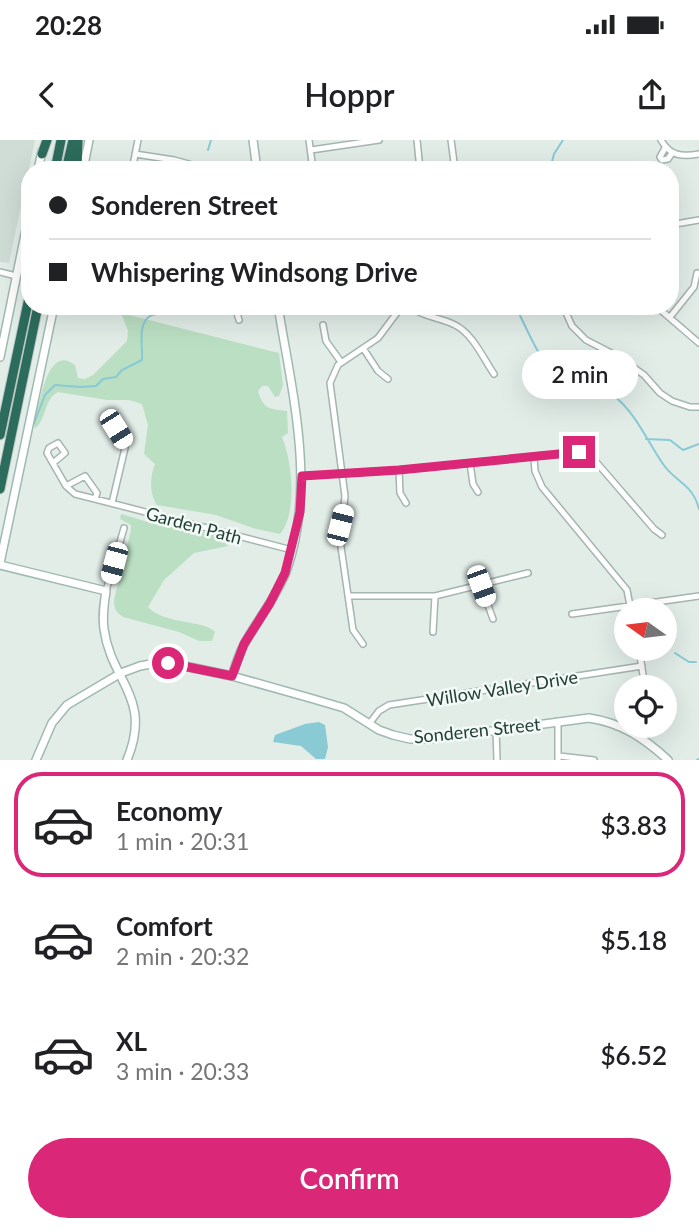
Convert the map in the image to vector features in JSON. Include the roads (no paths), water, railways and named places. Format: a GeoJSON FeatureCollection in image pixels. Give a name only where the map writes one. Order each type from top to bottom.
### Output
{"type":"FeatureCollection","features":[{"type":"Feature","properties":{"kind":"highway"},"geometry":{"type":"LineString","coordinates":[[42,154],[45,140]]}},
{"type":"Feature","properties":{"kind":"highway"},"geometry":{"type":"LineString","coordinates":[[57,161],[61,140]]}},
{"type":"Feature","properties":{"kind":"highway"},"geometry":{"type":"LineString","coordinates":[[69,161],[75,140]]}},
{"type":"Feature","properties":{"kind":"highway"},"geometry":{"type":"LineString","coordinates":[[75,140],[76,161]]}},
{"type":"Feature","properties":{"kind":"highway"},"geometry":{"type":"LineString","coordinates":[[0,435],[25,315]]}},
{"type":"Feature","properties":{"kind":"highway"},"geometry":{"type":"LineString","coordinates":[[0,489],[36,315]]}},
{"type":"Feature","properties":{"kind":"street"},"geometry":{"type":"LineString","coordinates":[[85,161],[89,140]]}},
{"type":"Feature","properties":{"kind":"street"},"geometry":{"type":"LineString","coordinates":[[134,161],[138,140]]}},
{"type":"Feature","properties":{"kind":"street"},"geometry":{"type":"LineString","coordinates":[[253,140],[256,161]]}},
{"type":"Feature","properties":{"kind":"street"},"geometry":{"type":"LineString","coordinates":[[309,140],[312,161]]}},
{"type":"Feature","properties":{"kind":"street"},"geometry":{"type":"LineString","coordinates":[[311,150],[379,140]]}},
{"type":"Feature","properties":{"kind":"street"},"geometry":{"type":"LineString","coordinates":[[417,140],[419,161]]}},
{"type":"Feature","properties":{"kind":"street"},"geometry":{"type":"LineString","coordinates":[[451,140],[454,161]]}},
{"type":"Feature","properties":{"kind":"street"},"geometry":{"type":"LineString","coordinates":[[661,140],[665,148],[672,153],[699,154]]}},
{"type":"Feature","properties":{"kind":"street"},"geometry":{"type":"LineString","coordinates":[[665,148],[660,157],[662,160],[668,159],[672,153]]}},
{"type":"Feature","properties":{"kind":"street"},"geometry":{"type":"LineString","coordinates":[[40,161],[42,154]]}},
{"type":"Feature","properties":{"kind":"street"},"geometry":{"type":"LineString","coordinates":[[135,154],[178,161]]}},
{"type":"Feature","properties":{"kind":"street"},"geometry":{"type":"LineString","coordinates":[[679,223],[699,220]]}},
{"type":"Feature","properties":{"kind":"street"},"geometry":{"type":"LineString","coordinates":[[0,357],[21,252]]}},
{"type":"Feature","properties":{"kind":"street"},"geometry":{"type":"LineString","coordinates":[[0,272],[16,276]]}},
{"type":"Feature","properties":{"kind":"street"},"geometry":{"type":"LineString","coordinates":[[679,306],[694,287],[697,274]]}},
{"type":"Feature","properties":{"kind":"street"},"geometry":{"type":"LineString","coordinates":[[52,315],[0,564],[106,591]]}},
{"type":"Feature","properties":{"kind":"street"},"geometry":{"type":"LineString","coordinates":[[237,315],[239,320]]}},
{"type":"Feature","properties":{"kind":"street"},"geometry":{"type":"LineString","coordinates":[[232,676],[244,644],[282,581],[300,512],[302,476],[279,315]]}},
{"type":"Feature","properties":{"kind":"street"},"geometry":{"type":"LineString","coordinates":[[363,644],[353,630],[340,540],[345,496],[330,383],[341,362],[385,331],[396,315]]}},
{"type":"Feature","properties":{"kind":"street"},"geometry":{"type":"LineString","coordinates":[[424,315],[459,327],[470,337],[494,374]]}},
{"type":"Feature","properties":{"kind":"street"},"geometry":{"type":"LineString","coordinates":[[567,315],[572,326],[586,340],[620,357],[644,375],[660,393],[672,401],[699,407]]}},
{"type":"Feature","properties":{"kind":"street"},"geometry":{"type":"LineString","coordinates":[[667,315],[699,343]]}},
{"type":"Feature","properties":{"kind":"street"},"geometry":{"type":"LineString","coordinates":[[323,325],[326,341],[341,362]]}},
{"type":"Feature","properties":{"kind":"street"},"geometry":{"type":"LineString","coordinates":[[363,348],[378,372],[388,379]]}},
{"type":"Feature","properties":{"kind":"street"},"geometry":{"type":"LineString","coordinates":[[108,416],[125,443],[112,503]]}},
{"type":"Feature","properties":{"kind":"street"},"geometry":{"type":"LineString","coordinates":[[302,476],[399,470],[579,452],[589,455],[654,529],[663,535]]}},
{"type":"Feature","properties":{"kind":"street"},"geometry":{"type":"LineString","coordinates":[[534,458],[535,471],[542,486],[627,590],[629,598]]}},
{"type":"Feature","properties":{"kind":"street"},"geometry":{"type":"LineString","coordinates":[[53,463],[66,486],[85,476],[97,493],[95,499]]}},
{"type":"Feature","properties":{"kind":"street"},"geometry":{"type":"LineString","coordinates":[[470,463],[472,484],[478,492]]}},
{"type":"Feature","properties":{"kind":"street"},"geometry":{"type":"LineString","coordinates":[[399,470],[401,492],[406,503]]}},
{"type":"Feature","properties":{"kind":"street","name":"Garden Path"},"geometry":{"type":"LineString","coordinates":[[66,486],[75,494],[292,550]]}},
{"type":"Feature","properties":{"kind":"street"},"geometry":{"type":"LineString","coordinates":[[124,528],[106,591],[103,616],[104,631],[132,697],[136,719],[133,743],[127,760]]}},
{"type":"Feature","properties":{"kind":"street"},"geometry":{"type":"LineString","coordinates":[[348,596],[435,596],[528,573]]}},
{"type":"Feature","properties":{"kind":"street"},"geometry":{"type":"LineString","coordinates":[[481,586],[493,619]]}},
{"type":"Feature","properties":{"kind":"street"},"geometry":{"type":"LineString","coordinates":[[433,632],[435,596]]}},
{"type":"Feature","properties":{"kind":"street"},"geometry":{"type":"LineString","coordinates":[[677,600],[699,596]]}},
{"type":"Feature","properties":{"kind":"street"},"geometry":{"type":"LineString","coordinates":[[572,614],[614,610]]}},
{"type":"Feature","properties":{"kind":"street"},"geometry":{"type":"LineString","coordinates":[[641,662],[643,675]]}},
{"type":"Feature","properties":{"kind":"street","name":"Sonderen Street"},"geometry":{"type":"LineString","coordinates":[[36,760],[52,723],[61,711],[121,673],[140,666],[168,663],[232,676],[344,708],[369,724],[410,739],[430,739],[589,718],[614,723]]}},
{"type":"Feature","properties":{"kind":"street","name":"Willow Valley Drive"},"geometry":{"type":"LineString","coordinates":[[369,724],[379,711],[389,705],[642,666]]}},
{"type":"Feature","properties":{"kind":"street"},"geometry":{"type":"LineString","coordinates":[[558,721],[558,758],[594,760]]}},
{"type":"Feature","properties":{"kind":"street"},"geometry":{"type":"LineString","coordinates":[[496,729],[497,760]]}},
{"type":"Feature","properties":{"kind":"street","name":"Sonderen Street"},"geometry":{"type":"LineString","coordinates":[[644,738],[666,758]]}},
{"type":"Feature","properties":{"kind":"water"},"geometry":{"type":"Polygon","coordinates":[[[319,722],[325,725],[328,747],[325,759],[316,759],[301,746],[273,742],[275,735],[319,722]]]}},
{"type":"Feature","properties":{"kind":"waterway"},"geometry":{"type":"LineString","coordinates":[[208,150],[211,140]]}},
{"type":"Feature","properties":{"kind":"waterway"},"geometry":{"type":"LineString","coordinates":[[552,161],[563,140]]}},
{"type":"Feature","properties":{"kind":"waterway"},"geometry":{"type":"LineString","coordinates":[[31,431],[45,395],[55,385],[96,386],[103,379],[116,377],[122,370],[142,360],[143,324],[152,315]]}},
{"type":"Feature","properties":{"kind":"waterway"},"geometry":{"type":"LineString","coordinates":[[520,315],[548,366],[568,378],[599,387],[621,402],[663,464],[693,494],[699,509]]}},
{"type":"Feature","properties":{"kind":"waterway"},"geometry":{"type":"LineString","coordinates":[[646,439],[670,440],[683,450],[699,444]]}},
{"type":"Feature","properties":{"kind":"waterway"},"geometry":{"type":"LineString","coordinates":[[677,654],[689,662],[696,662]]}}]}
